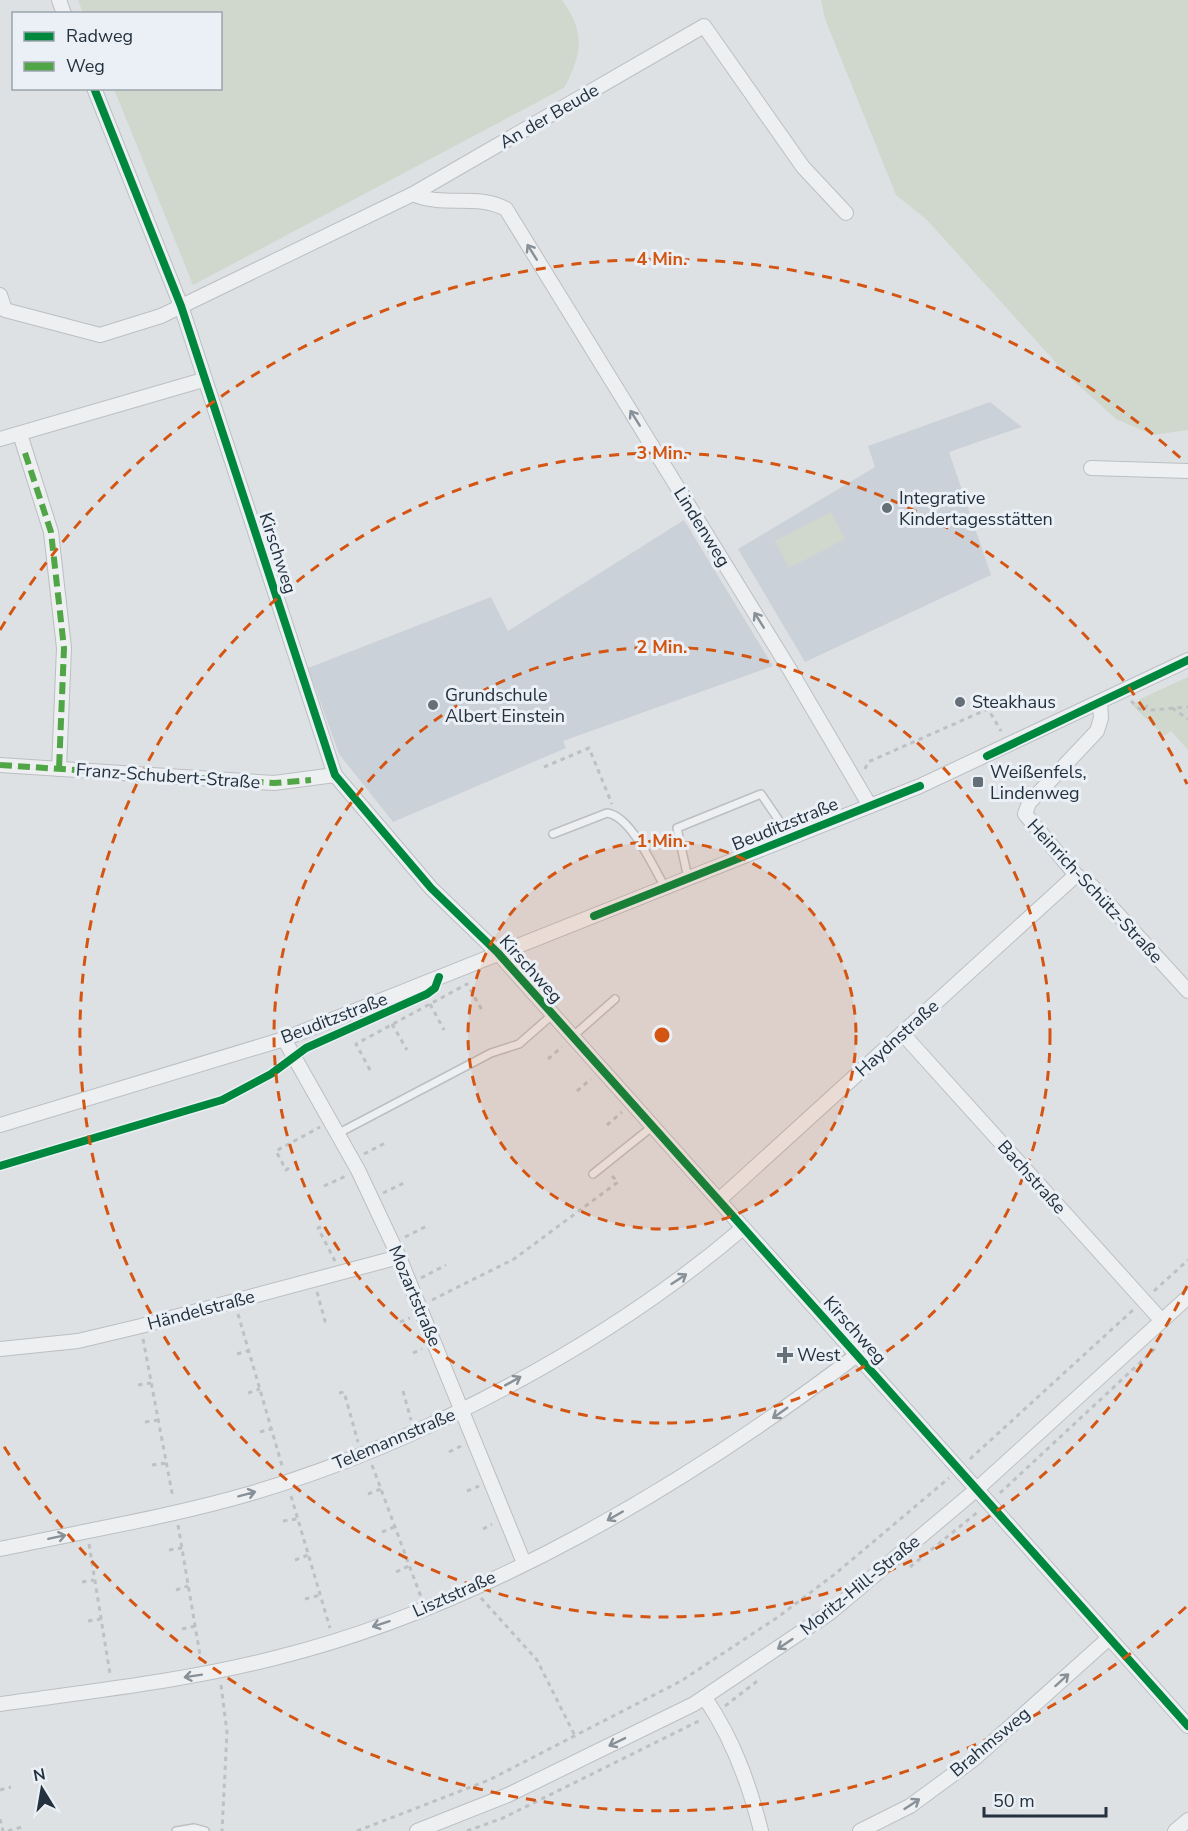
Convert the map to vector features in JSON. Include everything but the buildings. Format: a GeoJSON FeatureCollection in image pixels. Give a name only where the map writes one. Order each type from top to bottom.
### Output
{"type":"FeatureCollection","features":[{"type":"Feature","properties":{"kind":"street","name":"An der Beude"},"geometry":{"type":"LineString","coordinates":[[0,295],[4,310],[99,335],[161,316],[413,194],[704,26],[803,167],[846,213]]}},
{"type":"Feature","properties":{"kind":"street","name":"Kirschweg"},"geometry":{"type":"LineString","coordinates":[[95,90],[181,306],[203,380],[335,775],[431,888],[498,953],[1188,1726]]}},
{"type":"Feature","properties":{"kind":"street","name":"Lindenweg"},"geometry":{"type":"LineString","coordinates":[[413,194],[425,200],[492,201],[506,209],[789,669],[870,806]]}},
{"type":"Feature","properties":{"kind":"street"},"geometry":{"type":"LineString","coordinates":[[0,439],[203,380]]}},
{"type":"Feature","properties":{"kind":"street"},"geometry":{"type":"LineString","coordinates":[[20,434],[51,532],[64,648],[59,769]]}},
{"type":"Feature","properties":{"kind":"street"},"geometry":{"type":"LineString","coordinates":[[1091,468],[1188,471]]}},
{"type":"Feature","properties":{"kind":"street","name":"Beuditzstraße"},"geometry":{"type":"LineString","coordinates":[[0,1125],[284,1039],[870,806],[1100,704],[1188,660]]}},
{"type":"Feature","properties":{"kind":"street","name":"Heinrich-Schütz-Straße"},"geometry":{"type":"LineString","coordinates":[[1100,704],[1101,718],[1097,731],[1029,803],[1024,811],[1026,818],[1076,875],[1092,886],[1188,991]]}},
{"type":"Feature","properties":{"kind":"street","name":"Franz-Schubert-Straße"},"geometry":{"type":"LineString","coordinates":[[0,765],[274,783],[335,775]]}},
{"type":"Feature","properties":{"kind":"street","name":"Haydnstraße"},"geometry":{"type":"LineString","coordinates":[[719,1200],[1076,875]]}},
{"type":"Feature","properties":{"kind":"street","name":"Bachstraße"},"geometry":{"type":"LineString","coordinates":[[902,1033],[1162,1321]]}},
{"type":"Feature","properties":{"kind":"street","name":"Mozartstraße"},"geometry":{"type":"LineString","coordinates":[[284,1039],[335,1127],[359,1163],[420,1306],[524,1563]]}},
{"type":"Feature","properties":{"kind":"street","name":"Telemannstraße"},"geometry":{"type":"LineString","coordinates":[[0,1549],[249,1493],[365,1453],[416,1432],[462,1410],[580,1344],[693,1270],[743,1228]]}},
{"type":"Feature","properties":{"kind":"street","name":"Händelstraße"},"geometry":{"type":"LineString","coordinates":[[0,1349],[78,1341],[399,1257]]}},
{"type":"Feature","properties":{"kind":"street","name":"Moritz-Hill-Straße"},"geometry":{"type":"LineString","coordinates":[[417,1831],[508,1795],[705,1698],[831,1612],[977,1489],[1188,1297]]}},
{"type":"Feature","properties":{"kind":"street","name":"Lisztstraße"},"geometry":{"type":"LineString","coordinates":[[0,1704],[219,1671],[277,1658],[425,1607],[524,1563],[607,1521],[692,1471],[784,1410],[857,1354]]}},
{"type":"Feature","properties":{"kind":"street","name":"Brahmsweg"},"geometry":{"type":"LineString","coordinates":[[860,1831],[910,1806],[974,1759],[1109,1638]]}},
{"type":"Feature","properties":{"kind":"street"},"geometry":{"type":"LineString","coordinates":[[705,1698],[740,1760],[761,1831]]}},
{"type":"Feature","properties":{"kind":"street"},"geometry":{"type":"LineString","coordinates":[[1175,1831],[1188,1820]]}},
{"type":"Feature","properties":{"kind":"lane"},"geometry":{"type":"LineString","coordinates":[[688,878],[677,828],[761,794],[791,838]]}},
{"type":"Feature","properties":{"kind":"lane"},"geometry":{"type":"LineString","coordinates":[[553,834],[608,813],[616,814],[628,826],[665,887]]}},
{"type":"Feature","properties":{"kind":"lane"},"geometry":{"type":"LineString","coordinates":[[572,1037],[615,999]]}},
{"type":"Feature","properties":{"kind":"lane"},"geometry":{"type":"LineString","coordinates":[[335,1127],[491,1053],[519,1044],[552,1015]]}},
{"type":"Feature","properties":{"kind":"lane"},"geometry":{"type":"LineString","coordinates":[[593,1174],[653,1126]]}},
{"type":"Feature","properties":{"kind":"lane"},"geometry":{"type":"LineString","coordinates":[[177,1831],[194,1828],[205,1831]]}},
{"type":"Feature","properties":{"kind":"path"},"geometry":{"type":"LineString","coordinates":[[1137,706],[1142,711],[1147,706],[1152,710],[1188,707]]}},
{"type":"Feature","properties":{"kind":"path"},"geometry":{"type":"LineString","coordinates":[[1171,708],[1188,719]]}},
{"type":"Feature","properties":{"kind":"path"},"geometry":{"type":"LineString","coordinates":[[858,784],[868,762],[988,709],[1000,729]]}},
{"type":"Feature","properties":{"kind":"path"},"geometry":{"type":"LineString","coordinates":[[544,767],[589,748],[616,814]]}},
{"type":"Feature","properties":{"kind":"path"},"geometry":{"type":"LineString","coordinates":[[370,1070],[356,1044],[392,1024],[467,984],[482,1010]]}},
{"type":"Feature","properties":{"kind":"path"},"geometry":{"type":"LineString","coordinates":[[430,1004],[444,1030]]}},
{"type":"Feature","properties":{"kind":"path"},"geometry":{"type":"LineString","coordinates":[[392,1024],[407,1050]]}},
{"type":"Feature","properties":{"kind":"path"},"geometry":{"type":"LineString","coordinates":[[548,1059],[572,1037]]}},
{"type":"Feature","properties":{"kind":"path"},"geometry":{"type":"LineString","coordinates":[[577,1091],[601,1069]]}},
{"type":"Feature","properties":{"kind":"path"},"geometry":{"type":"LineString","coordinates":[[607,1125],[633,1104]]}},
{"type":"Feature","properties":{"kind":"path"},"geometry":{"type":"LineString","coordinates":[[289,1168],[286,1170],[276,1151],[335,1127]]}},
{"type":"Feature","properties":{"kind":"path"},"geometry":{"type":"LineString","coordinates":[[324,1186],[387,1142]]}},
{"type":"Feature","properties":{"kind":"path"},"geometry":{"type":"LineString","coordinates":[[420,1306],[514,1259],[618,1182],[604,1166]]}},
{"type":"Feature","properties":{"kind":"path"},"geometry":{"type":"LineString","coordinates":[[379,1195],[406,1182]]}},
{"type":"Feature","properties":{"kind":"path"},"geometry":{"type":"LineString","coordinates":[[401,1239],[427,1226]]}},
{"type":"Feature","properties":{"kind":"path"},"geometry":{"type":"LineString","coordinates":[[321,1227],[318,1228],[333,1257],[337,1273]]}},
{"type":"Feature","properties":{"kind":"path"},"geometry":{"type":"LineString","coordinates":[[357,1831],[489,1780],[681,1681],[778,1617],[835,1574],[959,1469],[1188,1260]]}},
{"type":"Feature","properties":{"kind":"path"},"geometry":{"type":"LineString","coordinates":[[418,1279],[446,1265]]}},
{"type":"Feature","properties":{"kind":"path"},"geometry":{"type":"LineString","coordinates":[[314,1280],[325,1321],[321,1322]]}},
{"type":"Feature","properties":{"kind":"path"},"geometry":{"type":"LineString","coordinates":[[237,1354],[248,1351]]}},
{"type":"Feature","properties":{"kind":"path"},"geometry":{"type":"LineString","coordinates":[[138,1385],[152,1383]]}},
{"type":"Feature","properties":{"kind":"path"},"geometry":{"type":"LineString","coordinates":[[248,1393],[260,1389]]}},
{"type":"Feature","properties":{"kind":"path"},"geometry":{"type":"LineString","coordinates":[[403,1391],[401,1392],[416,1432]]}},
{"type":"Feature","properties":{"kind":"path"},"geometry":{"type":"LineString","coordinates":[[339,1393],[344,1392],[365,1453],[381,1489],[425,1607]]}},
{"type":"Feature","properties":{"kind":"path"},"geometry":{"type":"LineString","coordinates":[[145,1422],[159,1420]]}},
{"type":"Feature","properties":{"kind":"path"},"geometry":{"type":"LineString","coordinates":[[260,1432],[271,1429]]}},
{"type":"Feature","properties":{"kind":"path"},"geometry":{"type":"LineString","coordinates":[[449,1452],[462,1446]]}},
{"type":"Feature","properties":{"kind":"path"},"geometry":{"type":"LineString","coordinates":[[152,1465],[167,1462]]}},
{"type":"Feature","properties":{"kind":"path"},"geometry":{"type":"LineString","coordinates":[[467,1491],[479,1486]]}},
{"type":"Feature","properties":{"kind":"path"},"geometry":{"type":"LineString","coordinates":[[368,1494],[381,1489]]}},
{"type":"Feature","properties":{"kind":"path"},"geometry":{"type":"LineString","coordinates":[[284,1521],[297,1519]]}},
{"type":"Feature","properties":{"kind":"path"},"geometry":{"type":"LineString","coordinates":[[483,1528],[495,1523]]}},
{"type":"Feature","properties":{"kind":"path"},"geometry":{"type":"LineString","coordinates":[[382,1532],[395,1527]]}},
{"type":"Feature","properties":{"kind":"path"},"geometry":{"type":"LineString","coordinates":[[86,1531],[113,1688]]}},
{"type":"Feature","properties":{"kind":"path"},"geometry":{"type":"LineString","coordinates":[[169,1550],[182,1548]]}},
{"type":"Feature","properties":{"kind":"path"},"geometry":{"type":"LineString","coordinates":[[294,1560],[308,1555]]}},
{"type":"Feature","properties":{"kind":"path"},"geometry":{"type":"LineString","coordinates":[[396,1572],[410,1566]]}},
{"type":"Feature","properties":{"kind":"path"},"geometry":{"type":"LineString","coordinates":[[82,1582],[94,1580]]}},
{"type":"Feature","properties":{"kind":"path"},"geometry":{"type":"LineString","coordinates":[[176,1590],[188,1586]]}},
{"type":"Feature","properties":{"kind":"path"},"geometry":{"type":"LineString","coordinates":[[475,1586],[484,1604],[537,1660],[575,1736]]}},
{"type":"Feature","properties":{"kind":"path"},"geometry":{"type":"LineString","coordinates":[[305,1599],[320,1595]]}},
{"type":"Feature","properties":{"kind":"path"},"geometry":{"type":"LineString","coordinates":[[88,1622],[101,1619]]}},
{"type":"Feature","properties":{"kind":"path"},"geometry":{"type":"LineString","coordinates":[[182,1629],[195,1626]]}},
{"type":"Feature","properties":{"kind":"path"},"geometry":{"type":"LineString","coordinates":[[219,1671],[227,1732],[222,1831]]}},
{"type":"Feature","properties":{"kind":"path"},"geometry":{"type":"LineString","coordinates":[[0,1790],[11,1787]]}},
{"type":"Feature","properties":{"kind":"path"},"geometry":{"type":"LineString","coordinates":[[0,1819],[5,1831],[22,1827]]}},
{"type":"Feature","properties":{"kind":"shaded area"},"geometry":{"type":"Polygon","coordinates":[[[78,0],[562,0],[575,23],[579,44],[575,65],[564,88],[193,285],[114,90],[222,90],[222,12],[83,12],[78,0]]]}},
{"type":"Feature","properties":{"kind":"shaded area"},"geometry":{"type":"Polygon","coordinates":[[[821,0],[1188,0],[1188,430],[1153,435],[1116,419],[1068,376],[927,220],[896,195],[825,19],[821,0]]]}},
{"type":"Feature","properties":{"kind":"shaded area","name":"Integrative Kindertagesstätten"},"geometry":{"type":"Polygon","coordinates":[[[990,402],[1022,427],[949,452],[991,575],[805,662],[738,549],[875,467],[868,446],[990,402]]]}},
{"type":"Feature","properties":{"kind":"shaded area"},"geometry":{"type":"Polygon","coordinates":[[[831,512],[845,539],[789,568],[775,541],[831,512]]]}},
{"type":"Feature","properties":{"kind":"shaded area"},"geometry":{"type":"Polygon","coordinates":[[[684,520],[773,666],[563,741],[566,748],[393,822],[339,754],[308,668],[491,597],[508,631],[684,520]]]}},
{"type":"Feature","properties":{"kind":"shaded area"},"geometry":{"type":"Polygon","coordinates":[[[1188,677],[1188,750],[1171,731],[1164,736],[1133,706],[1140,699],[1188,677]]]}},
{"type":"Feature","properties":{"kind":"marked path"},"geometry":{"type":"LineString","coordinates":[[25,453],[51,532],[64,648],[59,769]]}},
{"type":"Feature","properties":{"kind":"marked path"},"geometry":{"type":"LineString","coordinates":[[0,765],[274,783],[311,780]]}},
{"type":"Feature","properties":{"kind":"cycle path"},"geometry":{"type":"LineString","coordinates":[[95,90],[181,306],[335,775],[431,888],[498,953],[1188,1726]]}},
{"type":"Feature","properties":{"kind":"cycle path"},"geometry":{"type":"LineString","coordinates":[[987,756],[1188,660]]}},
{"type":"Feature","properties":{"kind":"cycle path"},"geometry":{"type":"LineString","coordinates":[[594,916],[920,786]]}},
{"type":"Feature","properties":{"kind":"cycle path"},"geometry":{"type":"LineString","coordinates":[[0,1166],[222,1100],[271,1074],[306,1048],[427,994],[435,988],[439,977]]}},
{"type":"Feature","properties":{"kind":"place","name":"Integrative Kindertagesstätten"},"geometry":{"type":"Point","coordinates":[887,508]}},
{"type":"Feature","properties":{"kind":"place","name":"Steakhaus"},"geometry":{"type":"Point","coordinates":[960,702]}},
{"type":"Feature","properties":{"kind":"place","name":"Grundschule Albert Einstein"},"geometry":{"type":"Point","coordinates":[433,705]}},
{"type":"Feature","properties":{"kind":"place","name":"Weißenfels, Lindenweg"},"geometry":{"type":"Point","coordinates":[978,782]}},
{"type":"Feature","properties":{"kind":"place","name":"West"},"geometry":{"type":"Point","coordinates":[785,1355]}}]}
